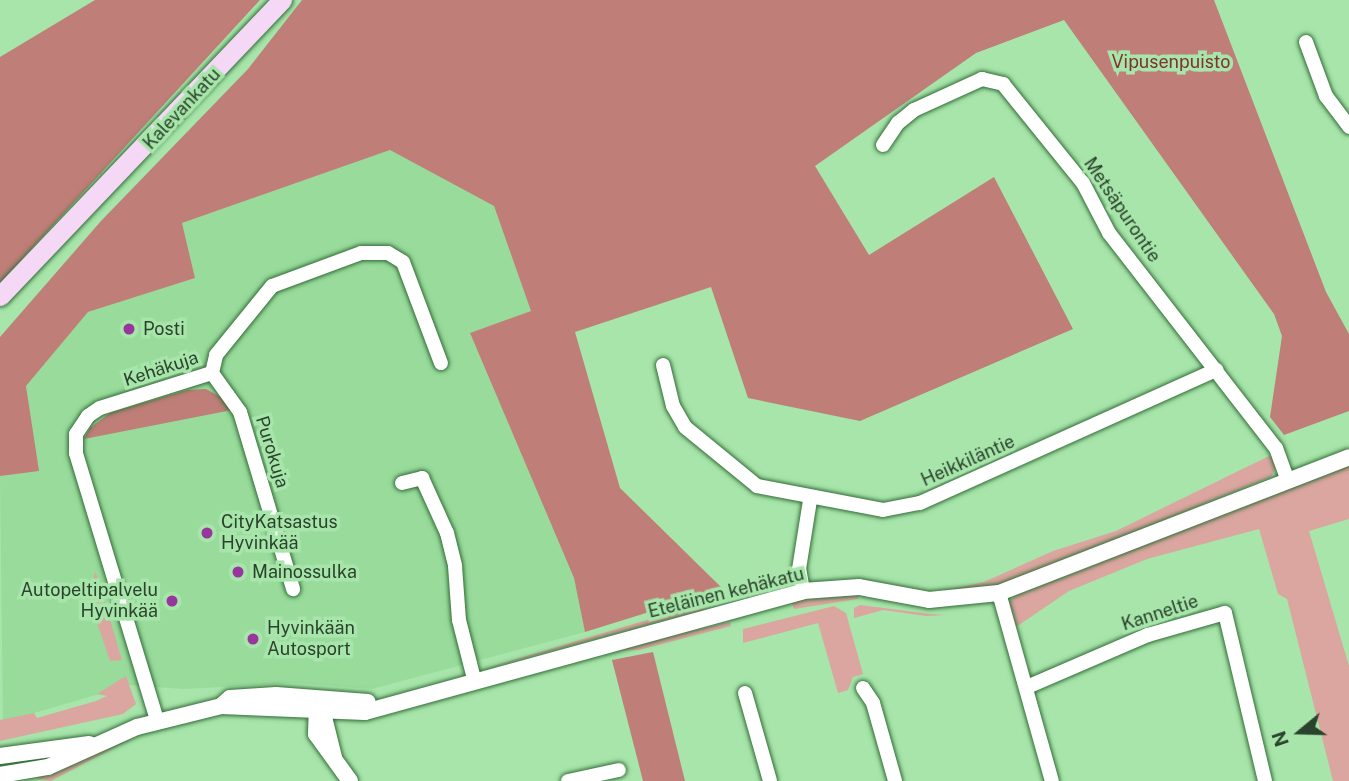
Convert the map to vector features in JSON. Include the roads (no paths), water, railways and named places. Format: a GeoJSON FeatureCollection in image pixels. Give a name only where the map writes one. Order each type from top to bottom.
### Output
{"type":"FeatureCollection","features":[{"type":"Feature","properties":{"kind":"main road","name":"Kalevankatu"},"geometry":{"type":"LineString","coordinates":[[0,296],[80,216],[282,0]]}},
{"type":"Feature","properties":{"kind":"main road","name":"Kalevankatu"},"geometry":{"type":"LineString","coordinates":[[0,313],[80,216]]}},
{"type":"Feature","properties":{"kind":"street"},"geometry":{"type":"LineString","coordinates":[[1306,42],[1326,96],[1349,127]]}},
{"type":"Feature","properties":{"kind":"street","name":"Metsäpurontie"},"geometry":{"type":"LineString","coordinates":[[883,145],[898,123],[914,110],[982,79],[1003,84],[1083,183],[1110,233],[1276,448],[1287,478]]}},
{"type":"Feature","properties":{"kind":"street","name":"Kehäkuja"},"geometry":{"type":"LineString","coordinates":[[157,720],[76,453],[76,434],[88,416],[100,408],[212,373],[222,346],[278,282],[378,251],[398,258],[408,268],[441,363]]}},
{"type":"Feature","properties":{"kind":"street","name":"Heikkiläntie"},"geometry":{"type":"LineString","coordinates":[[663,365],[673,406],[685,427],[757,486],[810,500],[883,510],[905,509],[1216,370]]}},
{"type":"Feature","properties":{"kind":"street","name":"Purokuja"},"geometry":{"type":"LineString","coordinates":[[212,373],[240,412],[293,589]]}},
{"type":"Feature","properties":{"kind":"street","name":"Eteläinen kehäkatu"},"geometry":{"type":"LineString","coordinates":[[1,777],[48,768],[92,744],[157,720],[221,706],[365,712],[474,679],[803,591],[859,587],[929,600],[999,593],[1056,574],[1287,478],[1349,457]]}},
{"type":"Feature","properties":{"kind":"street"},"geometry":{"type":"LineString","coordinates":[[402,483],[422,478],[447,533],[455,566],[459,620],[474,679]]}},
{"type":"Feature","properties":{"kind":"street"},"geometry":{"type":"LineString","coordinates":[[803,591],[799,569],[810,500]]}},
{"type":"Feature","properties":{"kind":"street"},"geometry":{"type":"LineString","coordinates":[[999,593],[1052,781]]}},
{"type":"Feature","properties":{"kind":"street","name":"Kanneltie"},"geometry":{"type":"LineString","coordinates":[[1027,687],[1148,635],[1225,613],[1267,781]]}},
{"type":"Feature","properties":{"kind":"street"},"geometry":{"type":"LineString","coordinates":[[863,688],[873,703],[895,781]]}},
{"type":"Feature","properties":{"kind":"street"},"geometry":{"type":"LineString","coordinates":[[745,693],[770,781]]}},
{"type":"Feature","properties":{"kind":"street"},"geometry":{"type":"LineString","coordinates":[[319,708],[316,734],[349,781]]}},
{"type":"Feature","properties":{"kind":"street","name":"Eteläinen kehäkatu"},"geometry":{"type":"LineString","coordinates":[[1,756],[92,744]]}},
{"type":"Feature","properties":{"kind":"street"},"geometry":{"type":"LineString","coordinates":[[1,756],[1,777]]}},
{"type":"Feature","properties":{"kind":"street"},"geometry":{"type":"LineString","coordinates":[[568,781],[619,770]]}},
{"type":"Feature","properties":{"kind":"place","name":"Posti"},"geometry":{"type":"Point","coordinates":[129,329]}},
{"type":"Feature","properties":{"kind":"place","name":"CityKatsastus Hyvinkää"},"geometry":{"type":"Point","coordinates":[207,533]}},
{"type":"Feature","properties":{"kind":"place","name":"Mainossulka"},"geometry":{"type":"Point","coordinates":[238,572]}},
{"type":"Feature","properties":{"kind":"place","name":"Autopeltipalvelu Hyvinkää"},"geometry":{"type":"Point","coordinates":[172,601]}},
{"type":"Feature","properties":{"kind":"place","name":"Hyvinkään Autosport"},"geometry":{"type":"Point","coordinates":[253,639]}},
{"type":"Feature","properties":{"kind":"park label","name":"Vipusenpuisto"},"geometry":{"type":"Point","coordinates":[1171,62]}}]}
